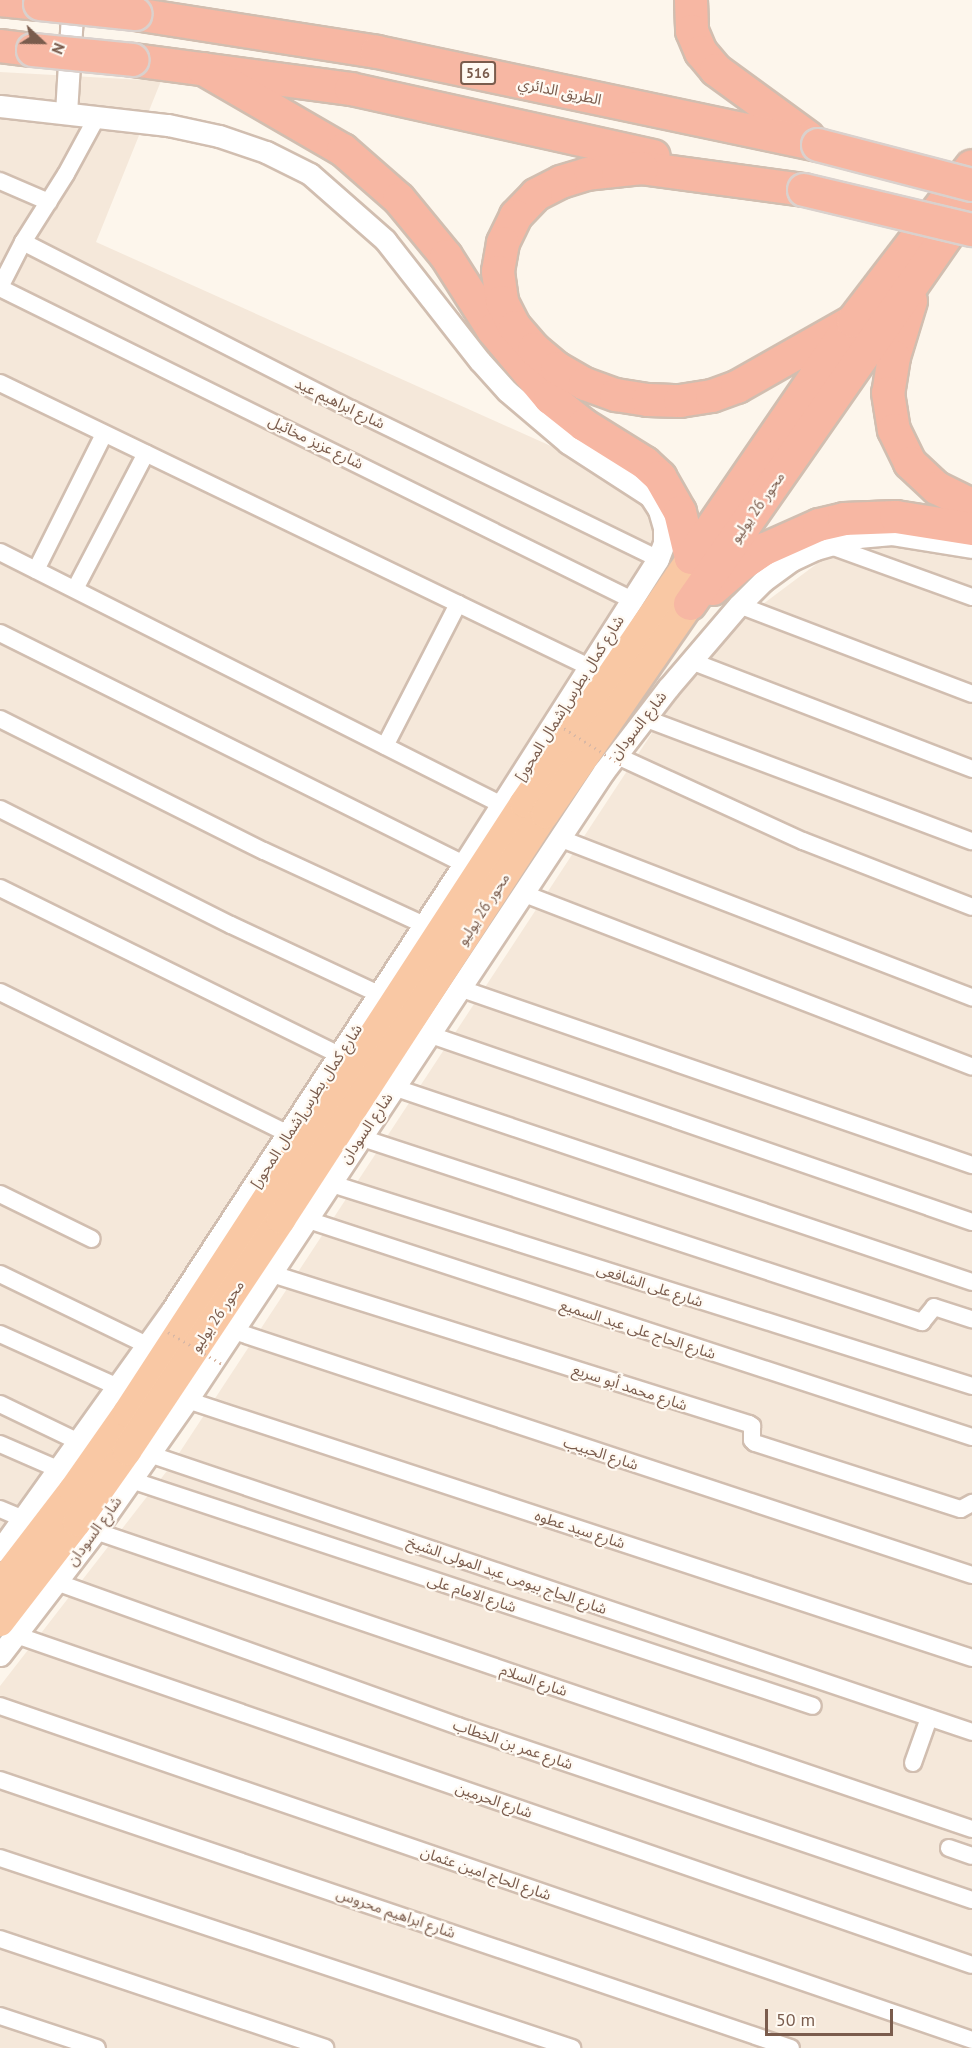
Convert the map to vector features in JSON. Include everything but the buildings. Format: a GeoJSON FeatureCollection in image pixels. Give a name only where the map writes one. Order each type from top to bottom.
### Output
{"type":"FeatureCollection","features":[{"type":"Feature","properties":{"kind":"highway","name":"الطريق الدائري"},"geometry":{"type":"LineString","coordinates":[[0,0],[135,14],[377,52],[818,145],[972,185]]}},
{"type":"Feature","properties":{"kind":"highway"},"geometry":{"type":"LineString","coordinates":[[691,0],[692,31],[701,52],[716,70],[818,145]]}},
{"type":"Feature","properties":{"kind":"highway"},"geometry":{"type":"LineString","coordinates":[[0,46],[133,60],[351,89],[804,190],[972,230]]}},
{"type":"Feature","properties":{"kind":"highway"},"geometry":{"type":"LineString","coordinates":[[203,69],[343,150],[399,199],[447,256],[493,330],[550,398],[584,425],[645,463],[660,477],[680,512],[691,558]]}},
{"type":"Feature","properties":{"kind":"highway","name":"محور 26 يوليو"},"geometry":{"type":"LineString","coordinates":[[0,1585],[109,1439],[524,803],[853,321],[972,166]]}},
{"type":"Feature","properties":{"kind":"highway"},"geometry":{"type":"LineString","coordinates":[[804,190],[642,168],[587,174],[561,182],[536,195],[512,225],[503,243],[498,272],[502,302],[515,327],[534,350],[557,368],[585,384],[648,400],[680,401],[712,396],[737,387],[853,321]]}},
{"type":"Feature","properties":{"kind":"highway","name":"محور 26 يوليو"},"geometry":{"type":"LineString","coordinates":[[8,1628],[281,1220],[545,814],[921,270],[972,200]]}},
{"type":"Feature","properties":{"kind":"highway"},"geometry":{"type":"LineString","coordinates":[[921,270],[894,357],[888,393],[894,430],[910,462],[937,488],[972,505]]}},
{"type":"Feature","properties":{"kind":"highway"},"geometry":{"type":"LineString","coordinates":[[690,604],[765,549],[819,525],[844,519],[879,516],[972,530]]}},
{"type":"Feature","properties":{"kind":"street"},"geometry":{"type":"LineString","coordinates":[[66,113],[73,0]]}},
{"type":"Feature","properties":{"kind":"street","name":"شارع كمال بطرس[شمال المحور]"},"geometry":{"type":"LineString","coordinates":[[0,106],[168,125],[219,136],[266,152],[310,174],[385,240],[480,361],[507,391],[568,443],[650,496],[659,510],[664,526],[664,543],[658,560],[380,994],[147,1345],[60,1470],[0,1550]]}},
{"type":"Feature","properties":{"kind":"street"},"geometry":{"type":"LineString","coordinates":[[0,287],[7,254],[23,242],[49,202],[97,117]]}},
{"type":"Feature","properties":{"kind":"street"},"geometry":{"type":"LineString","coordinates":[[0,181],[49,202]]}},
{"type":"Feature","properties":{"kind":"street","name":"شارع ابراهيم عيد"},"geometry":{"type":"LineString","coordinates":[[23,242],[341,404],[658,560]]}},
{"type":"Feature","properties":{"kind":"street","name":"شارع عزيز مخائيل"},"geometry":{"type":"LineString","coordinates":[[0,287],[632,600]]}},
{"type":"Feature","properties":{"kind":"street"},"geometry":{"type":"LineString","coordinates":[[0,383],[589,667]]}},
{"type":"Feature","properties":{"kind":"street"},"geometry":{"type":"LineString","coordinates":[[36,570],[104,434]]}},
{"type":"Feature","properties":{"kind":"street"},"geometry":{"type":"LineString","coordinates":[[75,589],[146,453]]}},
{"type":"Feature","properties":{"kind":"street","name":"شارع السودان"},"geometry":{"type":"LineString","coordinates":[[0,1655],[8,1628],[56,1582],[95,1531],[187,1400],[231,1330],[558,838],[619,760],[644,718],[739,605],[763,580],[792,560],[828,545],[858,537],[892,534],[972,547]]}},
{"type":"Feature","properties":{"kind":"street"},"geometry":{"type":"LineString","coordinates":[[828,545],[972,597]]}},
{"type":"Feature","properties":{"kind":"street"},"geometry":{"type":"LineString","coordinates":[[0,552],[502,805]]}},
{"type":"Feature","properties":{"kind":"street"},"geometry":{"type":"LineString","coordinates":[[385,746],[458,604]]}},
{"type":"Feature","properties":{"kind":"street"},"geometry":{"type":"LineString","coordinates":[[739,605],[972,694]]}},
{"type":"Feature","properties":{"kind":"street"},"geometry":{"type":"LineString","coordinates":[[0,633],[464,864]]}},
{"type":"Feature","properties":{"kind":"street"},"geometry":{"type":"LineString","coordinates":[[691,661],[972,769]]}},
{"type":"Feature","properties":{"kind":"street"},"geometry":{"type":"LineString","coordinates":[[0,718],[264,851],[424,925]]}},
{"type":"Feature","properties":{"kind":"street"},"geometry":{"type":"LineString","coordinates":[[644,718],[972,841]]}},
{"type":"Feature","properties":{"kind":"street"},"geometry":{"type":"LineString","coordinates":[[619,760],[803,841],[972,907]]}},
{"type":"Feature","properties":{"kind":"street"},"geometry":{"type":"LineString","coordinates":[[0,809],[231,925],[380,994]]}},
{"type":"Feature","properties":{"kind":"street"},"geometry":{"type":"LineString","coordinates":[[558,838],[972,997]]}},
{"type":"Feature","properties":{"kind":"street"},"geometry":{"type":"LineString","coordinates":[[0,888],[340,1055]]}},
{"type":"Feature","properties":{"kind":"street"},"geometry":{"type":"LineString","coordinates":[[522,893],[972,1067]]}},
{"type":"Feature","properties":{"kind":"street"},"geometry":{"type":"LineString","coordinates":[[459,988],[972,1165]]}},
{"type":"Feature","properties":{"kind":"street"},"geometry":{"type":"LineString","coordinates":[[0,992],[289,1134]]}},
{"type":"Feature","properties":{"kind":"street"},"geometry":{"type":"LineString","coordinates":[[428,1034],[972,1222]]}},
{"type":"Feature","properties":{"kind":"street"},"geometry":{"type":"LineString","coordinates":[[393,1087],[972,1282]]}},
{"type":"Feature","properties":{"kind":"street"},"geometry":{"type":"LineString","coordinates":[[359,1137],[922,1322],[934,1307],[972,1319]]}},
{"type":"Feature","properties":{"kind":"street","name":"شارع على الشافعى"},"geometry":{"type":"LineString","coordinates":[[329,1183],[972,1386]]}},
{"type":"Feature","properties":{"kind":"street"},"geometry":{"type":"LineString","coordinates":[[0,1194],[92,1239]]}},
{"type":"Feature","properties":{"kind":"street","name":"شارع الحاج على عبد السميع"},"geometry":{"type":"LineString","coordinates":[[305,1219],[972,1437]]}},
{"type":"Feature","properties":{"kind":"street","name":"شارع محمد أبو سريع"},"geometry":{"type":"LineString","coordinates":[[269,1273],[749,1424],[752,1426],[751,1438],[755,1443],[961,1509],[972,1503]]}},
{"type":"Feature","properties":{"kind":"street"},"geometry":{"type":"LineString","coordinates":[[0,1274],[147,1345]]}},
{"type":"Feature","properties":{"kind":"street","name":"شارع الحبيب"},"geometry":{"type":"LineString","coordinates":[[231,1330],[972,1575]]}},
{"type":"Feature","properties":{"kind":"street"},"geometry":{"type":"LineString","coordinates":[[0,1334],[118,1387]]}},
{"type":"Feature","properties":{"kind":"street","name":"شارع سيد عطوه"},"geometry":{"type":"LineString","coordinates":[[187,1400],[972,1658]]}},
{"type":"Feature","properties":{"kind":"street"},"geometry":{"type":"LineString","coordinates":[[0,1404],[79,1442]]}},
{"type":"Feature","properties":{"kind":"street"},"geometry":{"type":"LineString","coordinates":[[0,1444],[60,1470]]}},
{"type":"Feature","properties":{"kind":"street","name":"شارع الحاج بيومى عبد المولى الشيخ"},"geometry":{"type":"LineString","coordinates":[[149,1454],[972,1732]]}},
{"type":"Feature","properties":{"kind":"street","name":"شارع الامام على"},"geometry":{"type":"LineString","coordinates":[[131,1480],[813,1706]]}},
{"type":"Feature","properties":{"kind":"street"},"geometry":{"type":"LineString","coordinates":[[0,1509],[24,1519]]}},
{"type":"Feature","properties":{"kind":"street","name":"شارع السلام"},"geometry":{"type":"LineString","coordinates":[[95,1531],[972,1829]]}},
{"type":"Feature","properties":{"kind":"street","name":"شارع عمر بن الخطاب"},"geometry":{"type":"LineString","coordinates":[[56,1582],[458,1726],[972,1900]]}},
{"type":"Feature","properties":{"kind":"street","name":"شارع الحرمين"},"geometry":{"type":"LineString","coordinates":[[8,1628],[972,1965]]}},
{"type":"Feature","properties":{"kind":"street","name":"شارع الحاج امين عثمان"},"geometry":{"type":"LineString","coordinates":[[0,1706],[972,2040]]}},
{"type":"Feature","properties":{"kind":"street"},"geometry":{"type":"LineString","coordinates":[[913,1763],[929,1718]]}},
{"type":"Feature","properties":{"kind":"street","name":"شارع ابراهيم محروس"},"geometry":{"type":"LineString","coordinates":[[0,1780],[791,2048]]}},
{"type":"Feature","properties":{"kind":"street"},"geometry":{"type":"LineString","coordinates":[[949,1848],[972,1856]]}},
{"type":"Feature","properties":{"kind":"street"},"geometry":{"type":"LineString","coordinates":[[0,1858],[572,2048]]}},
{"type":"Feature","properties":{"kind":"street"},"geometry":{"type":"LineString","coordinates":[[0,1939],[325,2048]]}},
{"type":"Feature","properties":{"kind":"street"},"geometry":{"type":"LineString","coordinates":[[0,2016],[97,2048]]}},
{"type":"Feature","properties":{"kind":"path"},"geometry":{"type":"LineString","coordinates":[[559,725],[619,760]]}},
{"type":"Feature","properties":{"kind":"path"},"geometry":{"type":"LineString","coordinates":[[168,1332],[225,1366]]}},
{"type":"Feature","properties":{"kind":"shaded area"},"geometry":{"type":"Polygon","coordinates":[[[0,72],[161,81],[96,242],[720,522],[0,1577],[0,72]]]}},
{"type":"Feature","properties":{"kind":"shaded area"},"geometry":{"type":"Polygon","coordinates":[[[972,505],[972,2048],[0,2048],[0,1686],[170,1467],[711,643],[882,515],[972,505]]]}}]}
